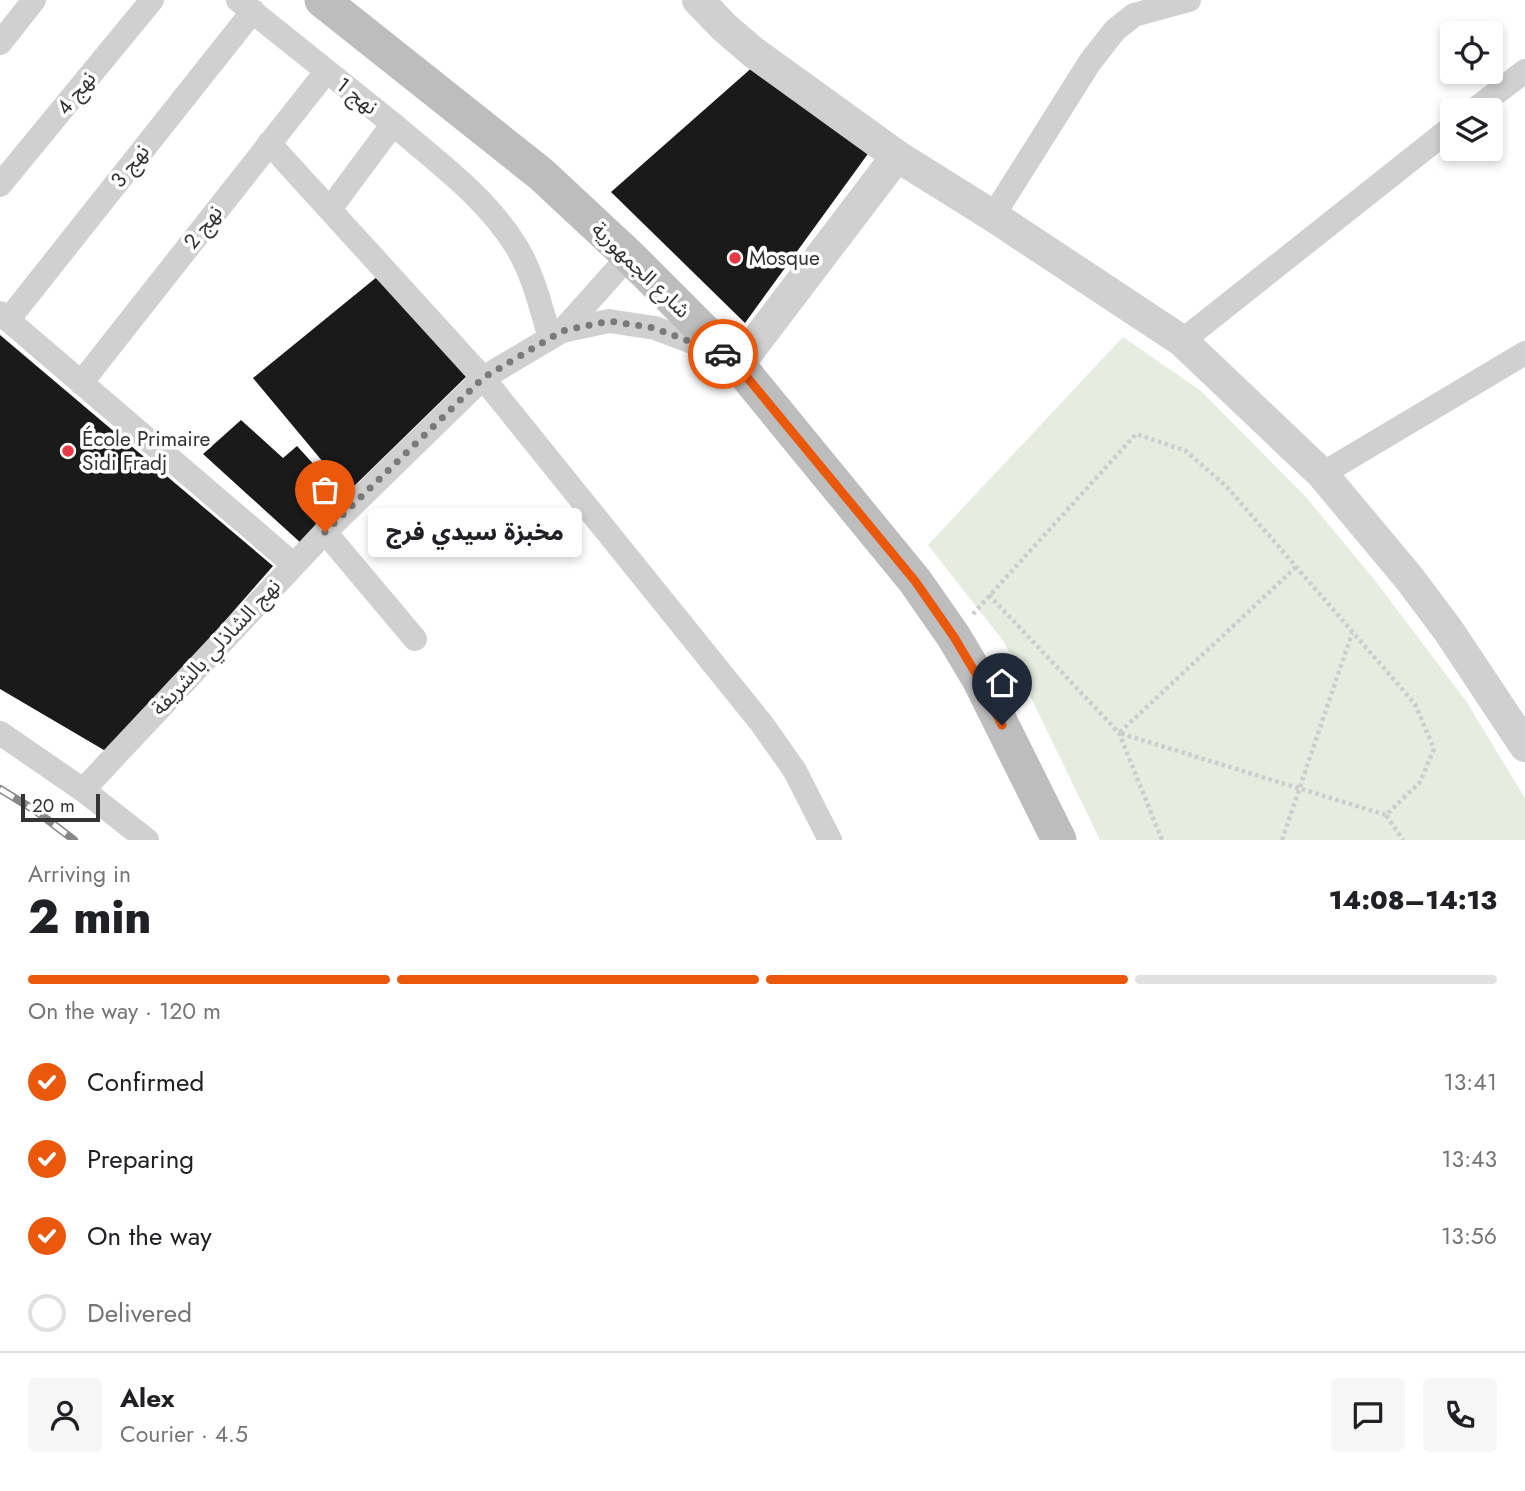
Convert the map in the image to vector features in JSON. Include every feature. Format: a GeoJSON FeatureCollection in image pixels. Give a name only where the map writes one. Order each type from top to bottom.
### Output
{"type":"FeatureCollection","features":[{"type":"Feature","properties":{"kind":"main road","name":"شارع الجمهورية"},"geometry":{"type":"LineString","coordinates":[[322,0],[541,174],[629,256],[733,361],[915,581],[954,637],[979,679],[1059,840]]}},
{"type":"Feature","properties":{"kind":"street"},"geometry":{"type":"LineString","coordinates":[[0,43],[34,0]]}},
{"type":"Feature","properties":{"kind":"street","name":"نهج 4"},"geometry":{"type":"LineString","coordinates":[[0,185],[152,0]]}},
{"type":"Feature","properties":{"kind":"street"},"geometry":{"type":"LineString","coordinates":[[993,216],[1090,62],[1115,30],[1134,15],[1189,0]]}},
{"type":"Feature","properties":{"kind":"street"},"geometry":{"type":"LineString","coordinates":[[702,3],[753,52],[897,156],[1182,341],[1322,474],[1409,578],[1448,630],[1525,746]]}},
{"type":"Feature","properties":{"kind":"street","name":"نهج 1"},"geometry":{"type":"LineString","coordinates":[[245,6],[393,124],[330,209]]}},
{"type":"Feature","properties":{"kind":"street","name":"نهج 3"},"geometry":{"type":"LineString","coordinates":[[4,316],[245,6]]}},
{"type":"Feature","properties":{"kind":"street"},"geometry":{"type":"LineString","coordinates":[[1490,98],[1525,71]]}},
{"type":"Feature","properties":{"kind":"street","name":"نهج 2"},"geometry":{"type":"LineString","coordinates":[[81,383],[326,72]]}},
{"type":"Feature","properties":{"kind":"street"},"geometry":{"type":"LineString","coordinates":[[393,124],[487,205],[517,248],[556,335],[609,321],[654,328],[733,361],[897,156]]}},
{"type":"Feature","properties":{"kind":"street"},"geometry":{"type":"LineString","coordinates":[[1182,341],[1440,137]]}},
{"type":"Feature","properties":{"kind":"street"},"geometry":{"type":"LineString","coordinates":[[269,144],[483,378],[762,724],[795,771],[830,840]]}},
{"type":"Feature","properties":{"kind":"street","name":"نهج الشاذلي بالشريفة"},"geometry":{"type":"LineString","coordinates":[[83,790],[325,532],[483,378],[556,335],[629,256]]}},
{"type":"Feature","properties":{"kind":"street"},"geometry":{"type":"LineString","coordinates":[[4,316],[293,564]]}},
{"type":"Feature","properties":{"kind":"street"},"geometry":{"type":"LineString","coordinates":[[1322,474],[1525,353]]}},
{"type":"Feature","properties":{"kind":"street"},"geometry":{"type":"LineString","coordinates":[[325,532],[415,639]]}},
{"type":"Feature","properties":{"kind":"street"},"geometry":{"type":"LineString","coordinates":[[0,733],[83,790],[147,840]]}},
{"type":"Feature","properties":{"kind":"path"},"geometry":{"type":"LineString","coordinates":[[1162,840],[1119,733],[989,595],[1136,434],[1186,451],[1227,487],[1415,704],[1434,750],[1420,782],[1386,815]]}},
{"type":"Feature","properties":{"kind":"path"},"geometry":{"type":"LineString","coordinates":[[1119,733],[1296,567]]}},
{"type":"Feature","properties":{"kind":"path"},"geometry":{"type":"LineString","coordinates":[[1282,840],[1352,632]]}},
{"type":"Feature","properties":{"kind":"path"},"geometry":{"type":"LineString","coordinates":[[1119,733],[1386,815],[1403,840]]}},
{"type":"Feature","properties":{"kind":"shaded area"},"geometry":{"type":"Polygon","coordinates":[[[1123,337],[1201,391],[1306,497],[1377,583],[1466,701],[1525,798],[1525,840],[1100,840],[1004,642],[928,545],[1123,337]]]}},
{"type":"Feature","properties":{"kind":"building","name":"Mosque"},"geometry":{"type":"Polygon","coordinates":[[[755,65],[870,151],[745,323],[611,192],[755,65]]]}},
{"type":"Feature","properties":{"kind":"building"},"geometry":{"type":"Polygon","coordinates":[[[383,272],[474,369],[348,492],[253,378],[383,272]]]}},
{"type":"Feature","properties":{"kind":"building","name":"École Primaire Sidi Fradj"},"geometry":{"type":"Polygon","coordinates":[[[0,335],[273,566],[109,753],[0,689],[0,335]]]}},
{"type":"Feature","properties":{"kind":"building"},"geometry":{"type":"Polygon","coordinates":[[[241,420],[283,458],[297,446],[349,503],[302,544],[203,454],[241,420]]]}},
{"type":"Feature","properties":{"kind":"railway"},"geometry":{"type":"LineString","coordinates":[[0,789],[36,811],[74,840]]}},
{"type":"Feature","properties":{"kind":"way so far"},"geometry":{"type":"LineString","coordinates":[[325,532],[483,378],[562,331],[609,321],[654,328],[723,354]]}},
{"type":"Feature","properties":{"kind":"place","name":"Mosque"},"geometry":{"type":"Point","coordinates":[735,258]}},
{"type":"Feature","properties":{"kind":"place","name":"École Primaire Sidi Fradj"},"geometry":{"type":"Point","coordinates":[68,451]}},
{"type":"Feature","properties":{"kind":"place","name":"مخبزة سيدي فرج"},"geometry":{"type":"Point","coordinates":[325,532]}},
{"type":"Feature","properties":{"kind":"route"},"geometry":{"type":"LineString","coordinates":[[723,354],[737,365],[915,581],[954,637],[1002,725]]}}]}
